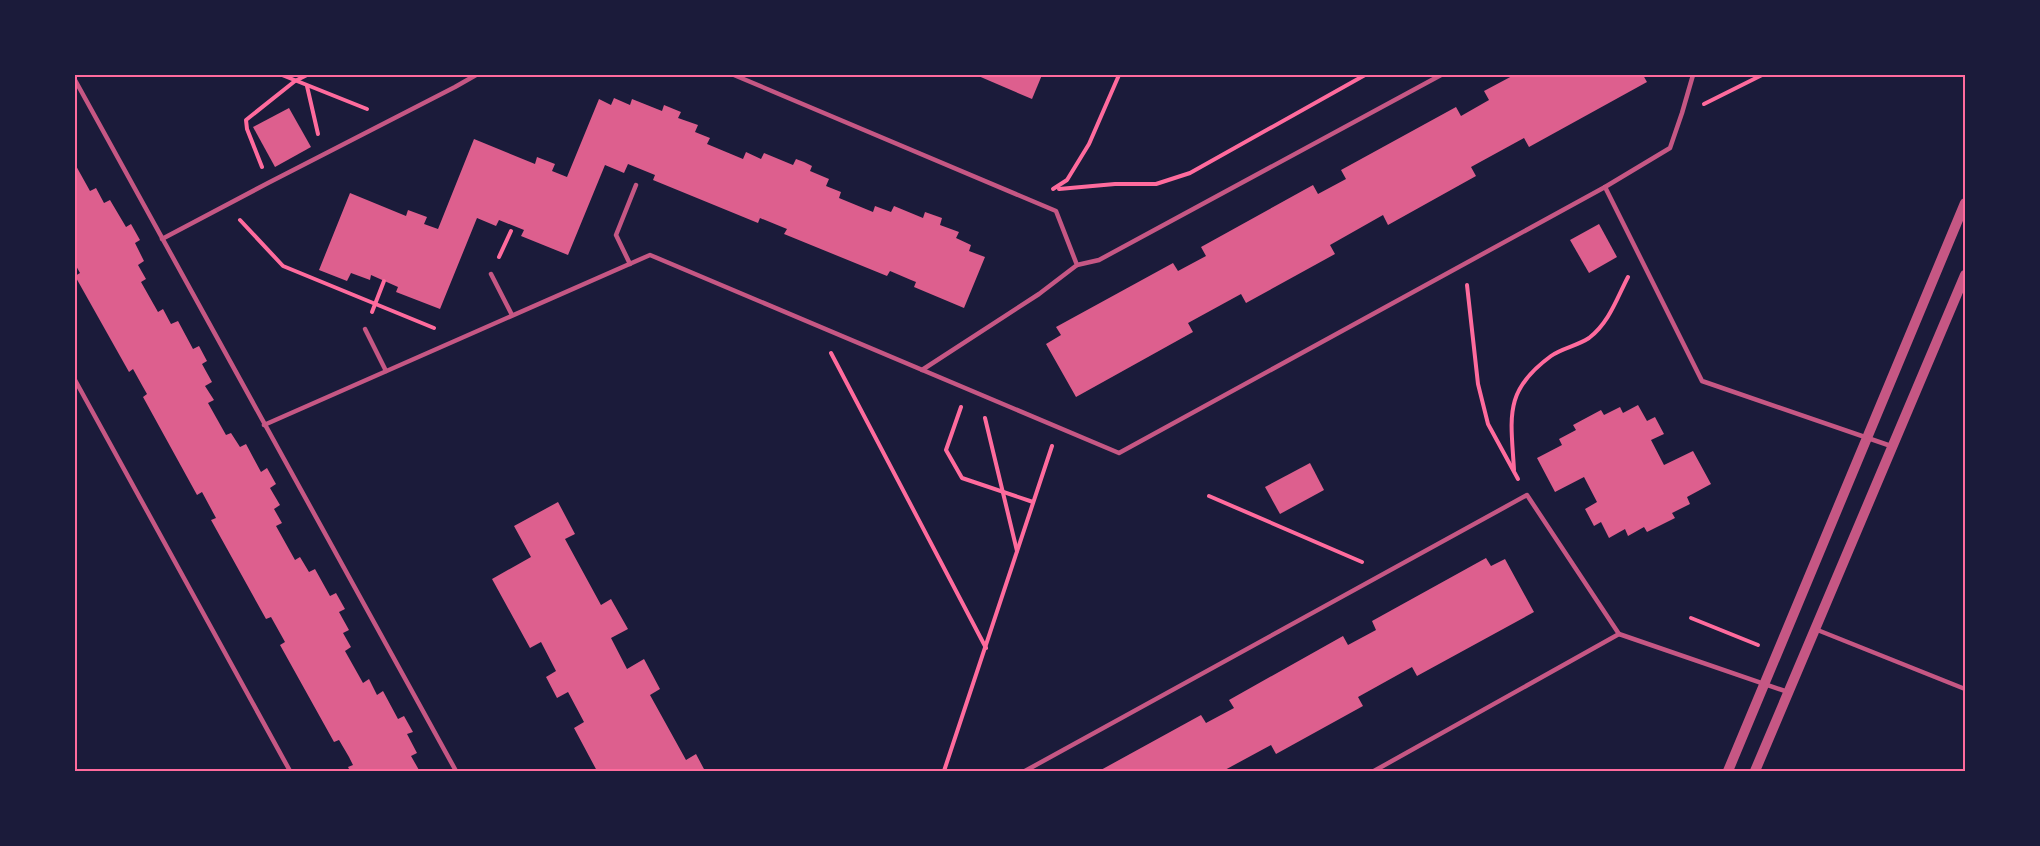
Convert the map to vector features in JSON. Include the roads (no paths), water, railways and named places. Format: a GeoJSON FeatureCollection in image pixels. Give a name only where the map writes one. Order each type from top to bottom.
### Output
{"type":"FeatureCollection","features":[{"type":"Feature","properties":{"kind":"street"},"geometry":{"type":"LineString","coordinates":[[1728,771],[1965,203]]}},
{"type":"Feature","properties":{"kind":"street"},"geometry":{"type":"LineString","coordinates":[[1755,771],[1965,275]]}},
{"type":"Feature","properties":{"kind":"lane"},"geometry":{"type":"LineString","coordinates":[[162,239],[476,75]]}},
{"type":"Feature","properties":{"kind":"lane"},"geometry":{"type":"LineString","coordinates":[[734,75],[1056,211],[1077,265]]}},
{"type":"Feature","properties":{"kind":"lane"},"geometry":{"type":"LineString","coordinates":[[922,370],[1039,294],[1077,265],[1099,260],[1441,75]]}},
{"type":"Feature","properties":{"kind":"lane"},"geometry":{"type":"LineString","coordinates":[[264,425],[650,255],[1119,453],[1605,187],[1670,148],[1693,75]]}},
{"type":"Feature","properties":{"kind":"lane"},"geometry":{"type":"LineString","coordinates":[[75,80],[456,771]]}},
{"type":"Feature","properties":{"kind":"lane"},"geometry":{"type":"LineString","coordinates":[[630,264],[616,235],[636,185]]}},
{"type":"Feature","properties":{"kind":"lane"},"geometry":{"type":"LineString","coordinates":[[1605,187],[1702,381],[1893,446]]}},
{"type":"Feature","properties":{"kind":"lane"},"geometry":{"type":"LineString","coordinates":[[491,274],[512,315]]}},
{"type":"Feature","properties":{"kind":"lane"},"geometry":{"type":"LineString","coordinates":[[365,329],[386,371]]}},
{"type":"Feature","properties":{"kind":"lane"},"geometry":{"type":"LineString","coordinates":[[75,380],[290,771]]}},
{"type":"Feature","properties":{"kind":"lane"},"geometry":{"type":"LineString","coordinates":[[1025,771],[1527,495],[1618,634],[1788,692]]}},
{"type":"Feature","properties":{"kind":"lane"},"geometry":{"type":"LineString","coordinates":[[1815,629],[1965,689]]}},
{"type":"Feature","properties":{"kind":"lane"},"geometry":{"type":"LineString","coordinates":[[1374,771],[1618,634]]}}]}
